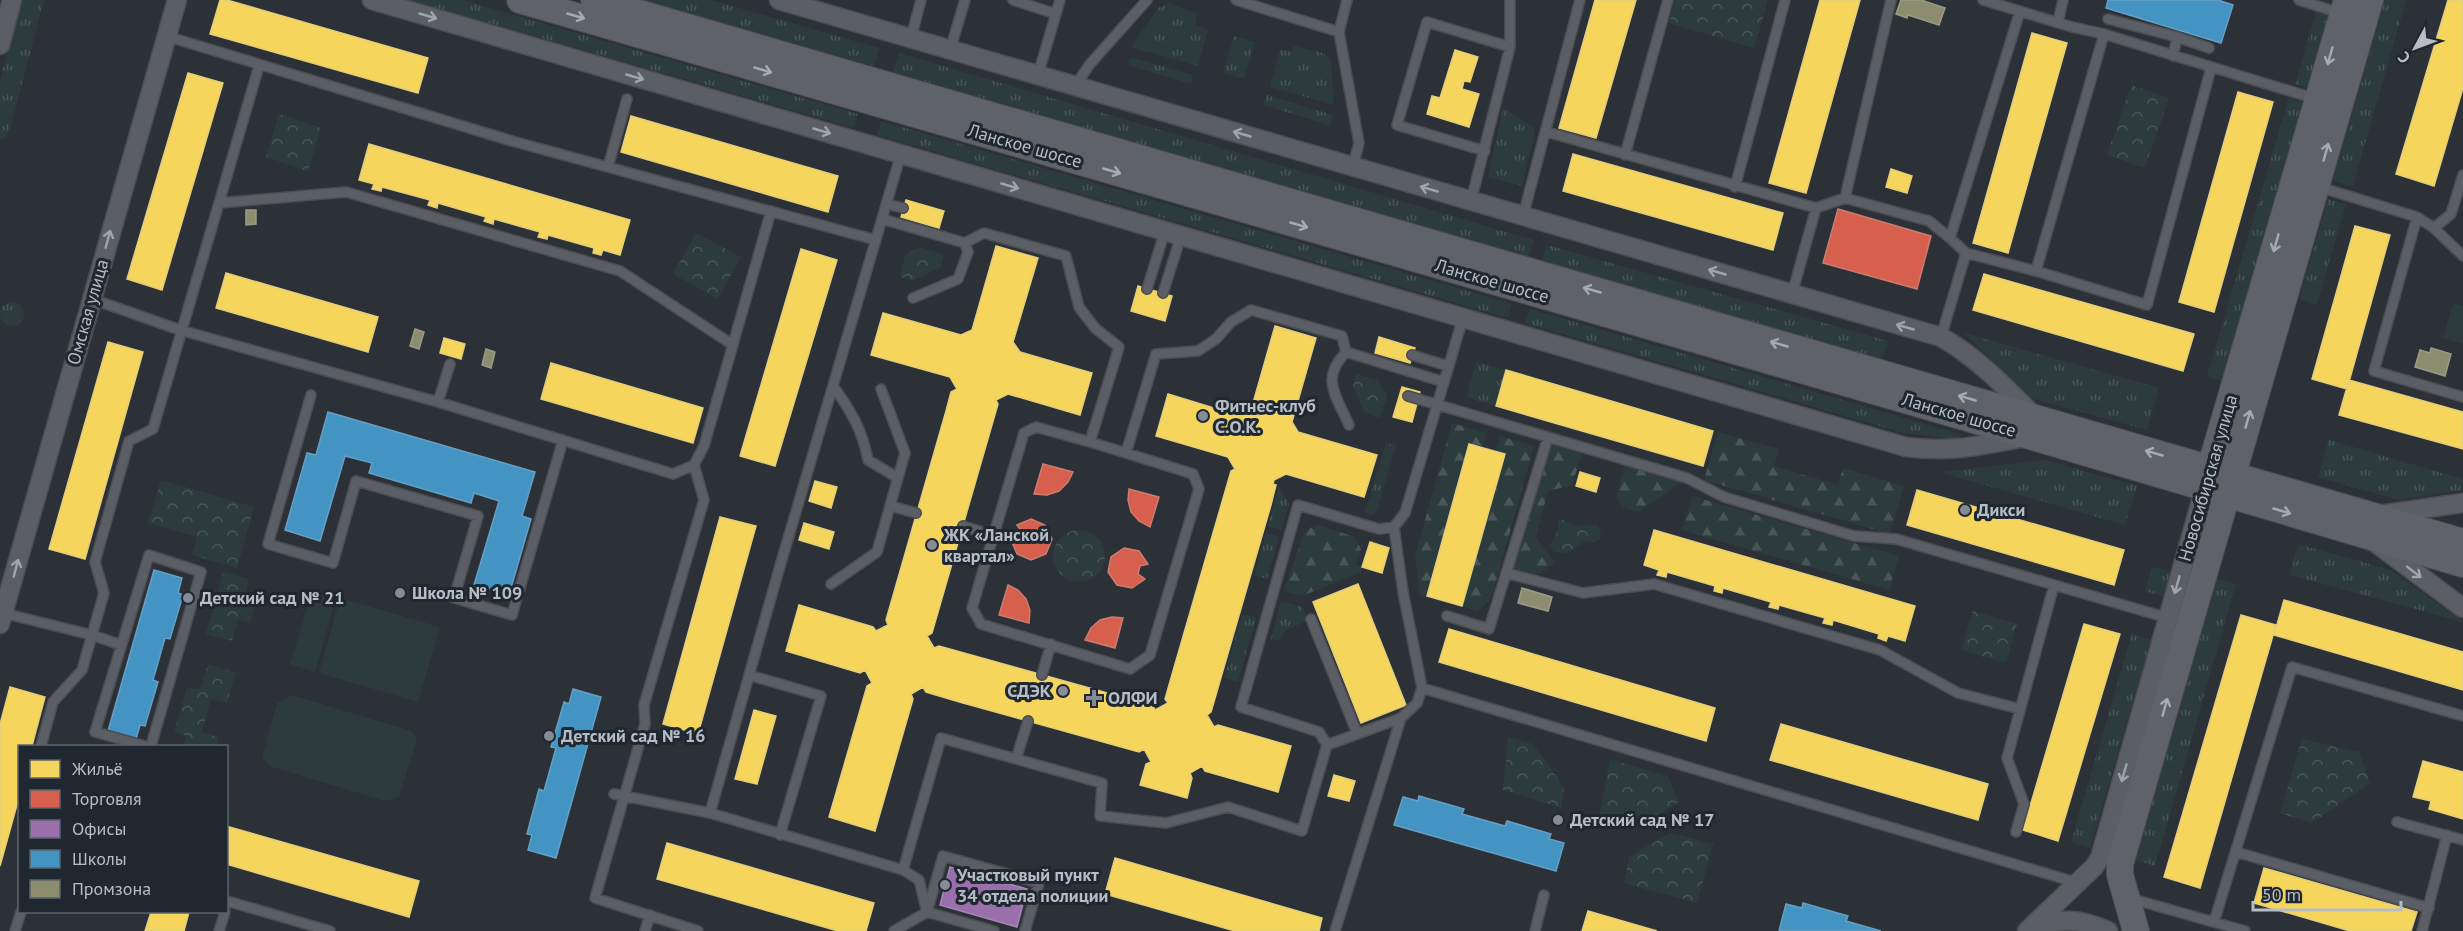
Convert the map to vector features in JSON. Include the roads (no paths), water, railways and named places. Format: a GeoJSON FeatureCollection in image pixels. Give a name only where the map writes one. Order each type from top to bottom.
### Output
{"type":"FeatureCollection","features":[{"type":"Feature","properties":{"kind":"main road","name":"Ланское шоссе"},"geometry":{"type":"LineString","coordinates":[[520,0],[2033,427]]}},
{"type":"Feature","properties":{"kind":"main road","name":"Ланское шоссе"},"geometry":{"type":"LineString","coordinates":[[594,0],[2370,526],[2463,564]]}},
{"type":"Feature","properties":{"kind":"main road","name":"Новосибирская улица"},"geometry":{"type":"LineString","coordinates":[[2218,482],[2316,186],[2370,0]]}},
{"type":"Feature","properties":{"kind":"main road","name":"Новосибирская улица"},"geometry":{"type":"LineString","coordinates":[[2136,931],[2120,875],[2120,864],[2318,99],[2345,7]]}},
{"type":"Feature","properties":{"kind":"main road","name":"Ланское шоссе"},"geometry":{"type":"LineString","coordinates":[[2370,526],[2463,542]]}},
{"type":"Feature","properties":{"kind":"street"},"geometry":{"type":"LineString","coordinates":[[0,45],[12,0]]}},
{"type":"Feature","properties":{"kind":"street","name":"Омская улица"},"geometry":{"type":"LineString","coordinates":[[2,618],[177,0]]}},
{"type":"Feature","properties":{"kind":"street"},"geometry":{"type":"LineString","coordinates":[[372,0],[1906,447],[1935,451],[1958,450],[2033,427],[1984,367],[1964,350],[1941,337],[779,0]]}},
{"type":"Feature","properties":{"kind":"street","name":"Новосибирская улица"},"geometry":{"type":"LineString","coordinates":[[2028,929],[2078,883],[2100,858],[2168,618],[2218,482]]}},
{"type":"Feature","properties":{"kind":"street"},"geometry":{"type":"LineString","coordinates":[[2370,526],[2463,502]]}},
{"type":"Feature","properties":{"kind":"street"},"geometry":{"type":"LineString","coordinates":[[2370,526],[2463,608]]}},
{"type":"Feature","properties":{"kind":"street"},"geometry":{"type":"LineString","coordinates":[[2028,929],[2067,919],[2087,922],[2108,931]]}},
{"type":"Feature","properties":{"kind":"lane"},"geometry":{"type":"LineString","coordinates":[[911,38],[921,0]]}},
{"type":"Feature","properties":{"kind":"lane"},"geometry":{"type":"LineString","coordinates":[[950,50],[965,0]]}},
{"type":"Feature","properties":{"kind":"lane"},"geometry":{"type":"LineString","coordinates":[[1013,0],[1056,14]]}},
{"type":"Feature","properties":{"kind":"lane"},"geometry":{"type":"LineString","coordinates":[[1038,75],[1060,0]]}},
{"type":"Feature","properties":{"kind":"lane"},"geometry":{"type":"LineString","coordinates":[[1075,86],[1090,64],[1147,0]]}},
{"type":"Feature","properties":{"kind":"lane"},"geometry":{"type":"LineString","coordinates":[[1236,0],[1339,32]]}},
{"type":"Feature","properties":{"kind":"lane"},"geometry":{"type":"LineString","coordinates":[[1347,0],[1339,32],[1359,143],[1353,166]]}},
{"type":"Feature","properties":{"kind":"lane"},"geometry":{"type":"LineString","coordinates":[[1472,201],[1510,47],[1510,0]]}},
{"type":"Feature","properties":{"kind":"lane"},"geometry":{"type":"LineString","coordinates":[[1523,216],[1580,0]]}},
{"type":"Feature","properties":{"kind":"lane"},"geometry":{"type":"LineString","coordinates":[[1625,155],[1668,0]]}},
{"type":"Feature","properties":{"kind":"lane"},"geometry":{"type":"LineString","coordinates":[[1735,187],[1785,0]]}},
{"type":"Feature","properties":{"kind":"lane"},"geometry":{"type":"LineString","coordinates":[[1845,198],[1891,0]]}},
{"type":"Feature","properties":{"kind":"lane"},"geometry":{"type":"LineString","coordinates":[[1983,0],[2318,99]]}},
{"type":"Feature","properties":{"kind":"lane"},"geometry":{"type":"LineString","coordinates":[[2058,22],[2063,0]]}},
{"type":"Feature","properties":{"kind":"lane"},"geometry":{"type":"LineString","coordinates":[[2300,0],[2345,7]]}},
{"type":"Feature","properties":{"kind":"lane"},"geometry":{"type":"LineString","coordinates":[[1950,238],[2020,11]]}},
{"type":"Feature","properties":{"kind":"lane"},"geometry":{"type":"LineString","coordinates":[[2108,19],[2209,48]]}},
{"type":"Feature","properties":{"kind":"lane"},"geometry":{"type":"LineString","coordinates":[[1485,151],[1397,125],[1427,22],[1510,47]]}},
{"type":"Feature","properties":{"kind":"lane"},"geometry":{"type":"LineString","coordinates":[[2036,271],[2104,34]]}},
{"type":"Feature","properties":{"kind":"lane"},"geometry":{"type":"LineString","coordinates":[[166,36],[446,122],[876,240]]}},
{"type":"Feature","properties":{"kind":"lane"},"geometry":{"type":"LineString","coordinates":[[2173,56],[2177,38]]}},
{"type":"Feature","properties":{"kind":"lane"},"geometry":{"type":"LineString","coordinates":[[42,745],[53,702],[82,670],[104,593],[95,562],[129,441],[153,429],[180,330],[259,66]]}},
{"type":"Feature","properties":{"kind":"lane"},"geometry":{"type":"LineString","coordinates":[[1547,132],[1735,187],[1816,208],[1845,198],[1929,221],[1966,253],[2147,304],[2211,68]]}},
{"type":"Feature","properties":{"kind":"lane"},"geometry":{"type":"LineString","coordinates":[[608,167],[627,99]]}},
{"type":"Feature","properties":{"kind":"lane"},"geometry":{"type":"LineString","coordinates":[[710,813],[901,154]]}},
{"type":"Feature","properties":{"kind":"lane"},"geometry":{"type":"LineString","coordinates":[[2434,228],[2451,214],[2463,175]]}},
{"type":"Feature","properties":{"kind":"lane"},"geometry":{"type":"LineString","coordinates":[[2316,186],[2417,217],[2434,228],[2463,256]]}},
{"type":"Feature","properties":{"kind":"lane"},"geometry":{"type":"LineString","coordinates":[[219,203],[346,192],[620,271],[733,345]]}},
{"type":"Feature","properties":{"kind":"lane"},"geometry":{"type":"LineString","coordinates":[[887,204],[903,208]]}},
{"type":"Feature","properties":{"kind":"lane"},"geometry":{"type":"LineString","coordinates":[[1792,294],[1816,208]]}},
{"type":"Feature","properties":{"kind":"lane"},"geometry":{"type":"LineString","coordinates":[[92,299],[180,330],[438,402],[673,474],[694,465],[704,446],[771,211]]}},
{"type":"Feature","properties":{"kind":"lane"},"geometry":{"type":"LineString","coordinates":[[2417,217],[2374,371],[2463,397]]}},
{"type":"Feature","properties":{"kind":"lane"},"geometry":{"type":"LineString","coordinates":[[882,219],[964,243],[984,233],[1066,256],[1079,307],[1095,328],[1119,347],[1090,442]]}},
{"type":"Feature","properties":{"kind":"lane"},"geometry":{"type":"LineString","coordinates":[[1147,289],[1173,233]]}},
{"type":"Feature","properties":{"kind":"lane"},"geometry":{"type":"LineString","coordinates":[[1163,294],[1173,233]]}},
{"type":"Feature","properties":{"kind":"lane"},"geometry":{"type":"LineString","coordinates":[[913,298],[958,279],[968,252],[964,243]]}},
{"type":"Feature","properties":{"kind":"lane"},"geometry":{"type":"LineString","coordinates":[[1941,337],[1966,253]]}},
{"type":"Feature","properties":{"kind":"lane"},"geometry":{"type":"LineString","coordinates":[[1126,453],[1156,354],[1198,351],[1216,339],[1232,322],[1251,310],[1342,336],[1346,352]]}},
{"type":"Feature","properties":{"kind":"lane"},"geometry":{"type":"LineString","coordinates":[[903,870],[941,738],[1102,783],[1100,816],[1166,823],[1228,807],[1302,831],[1327,745],[1319,732],[1241,707],[1298,505],[1379,529],[1394,527],[1405,513],[1463,318]]}},
{"type":"Feature","properties":{"kind":"lane"},"geometry":{"type":"LineString","coordinates":[[1346,352],[1444,382]]}},
{"type":"Feature","properties":{"kind":"lane"},"geometry":{"type":"LineString","coordinates":[[1346,352],[1335,364],[1330,380],[1349,425]]}},
{"type":"Feature","properties":{"kind":"lane"},"geometry":{"type":"LineString","coordinates":[[1412,355],[1448,366]]}},
{"type":"Feature","properties":{"kind":"lane"},"geometry":{"type":"LineString","coordinates":[[438,402],[450,364]]}},
{"type":"Feature","properties":{"kind":"lane"},"geometry":{"type":"LineString","coordinates":[[832,386],[850,410],[863,434],[868,460],[898,478]]}},
{"type":"Feature","properties":{"kind":"lane"},"geometry":{"type":"LineString","coordinates":[[831,584],[877,552],[905,453],[881,389]]}},
{"type":"Feature","properties":{"kind":"lane"},"geometry":{"type":"LineString","coordinates":[[311,395],[268,544],[333,563],[356,481],[478,516],[454,598],[512,615],[562,440]]}},
{"type":"Feature","properties":{"kind":"lane"},"geometry":{"type":"LineString","coordinates":[[1408,396],[1687,478],[1724,497],[1854,536],[1896,539],[2168,618]]}},
{"type":"Feature","properties":{"kind":"lane"},"geometry":{"type":"LineString","coordinates":[[1036,427],[1126,453],[1192,474],[1199,489],[1150,655],[1130,669],[981,624],[972,608],[1024,433],[1036,427]]}},
{"type":"Feature","properties":{"kind":"lane"},"geometry":{"type":"LineString","coordinates":[[1447,616],[1489,629],[1548,437]]}},
{"type":"Feature","properties":{"kind":"lane"},"geometry":{"type":"LineString","coordinates":[[694,465],[704,500],[644,705],[645,724],[595,898],[698,931]]}},
{"type":"Feature","properties":{"kind":"lane"},"geometry":{"type":"LineString","coordinates":[[891,506],[916,513]]}},
{"type":"Feature","properties":{"kind":"lane"},"geometry":{"type":"LineString","coordinates":[[963,526],[994,536]]}},
{"type":"Feature","properties":{"kind":"lane"},"geometry":{"type":"LineString","coordinates":[[1327,745],[1401,717],[1417,703],[1422,688],[1403,592],[1394,527]]}},
{"type":"Feature","properties":{"kind":"lane"},"geometry":{"type":"LineString","coordinates":[[791,529],[801,532]]}},
{"type":"Feature","properties":{"kind":"lane"},"geometry":{"type":"LineString","coordinates":[[138,745],[95,732],[148,555],[201,572],[152,745]]}},
{"type":"Feature","properties":{"kind":"lane"},"geometry":{"type":"LineString","coordinates":[[1506,573],[1583,593],[1654,584],[1880,650],[1958,693],[2020,709]]}},
{"type":"Feature","properties":{"kind":"lane"},"geometry":{"type":"LineString","coordinates":[[2016,832],[2024,804],[2007,758],[2054,585]]}},
{"type":"Feature","properties":{"kind":"lane"},"geometry":{"type":"LineString","coordinates":[[2,618],[92,635],[121,645]]}},
{"type":"Feature","properties":{"kind":"lane"},"geometry":{"type":"LineString","coordinates":[[1311,619],[1357,733]]}},
{"type":"Feature","properties":{"kind":"lane"},"geometry":{"type":"LineString","coordinates":[[1042,675],[1051,645]]}},
{"type":"Feature","properties":{"kind":"lane"},"geometry":{"type":"LineString","coordinates":[[2214,922],[2292,667],[2463,716]]}},
{"type":"Feature","properties":{"kind":"lane"},"geometry":{"type":"LineString","coordinates":[[749,675],[821,696],[780,834]]}},
{"type":"Feature","properties":{"kind":"lane"},"geometry":{"type":"LineString","coordinates":[[1422,688],[2078,883]]}},
{"type":"Feature","properties":{"kind":"lane"},"geometry":{"type":"LineString","coordinates":[[1335,931],[1401,717]]}},
{"type":"Feature","properties":{"kind":"lane"},"geometry":{"type":"LineString","coordinates":[[1016,759],[1028,721]]}},
{"type":"Feature","properties":{"kind":"lane"},"geometry":{"type":"LineString","coordinates":[[614,794],[710,813],[903,870],[919,880],[927,912]]}},
{"type":"Feature","properties":{"kind":"lane"},"geometry":{"type":"LineString","coordinates":[[2397,822],[2463,840]]}},
{"type":"Feature","properties":{"kind":"lane"},"geometry":{"type":"LineString","coordinates":[[2422,931],[2447,835]]}},
{"type":"Feature","properties":{"kind":"lane"},"geometry":{"type":"LineString","coordinates":[[2236,852],[2429,908]]}},
{"type":"Feature","properties":{"kind":"lane"},"geometry":{"type":"LineString","coordinates":[[894,931],[927,912],[943,856],[1039,883],[1025,931]]}},
{"type":"Feature","properties":{"kind":"lane"},"geometry":{"type":"LineString","coordinates":[[1535,931],[1544,895]]}},
{"type":"Feature","properties":{"kind":"lane"},"geometry":{"type":"LineString","coordinates":[[2126,897],[2245,931]]}},
{"type":"Feature","properties":{"kind":"lane"},"geometry":{"type":"LineString","coordinates":[[228,901],[330,931]]}},
{"type":"Feature","properties":{"kind":"lane"},"geometry":{"type":"LineString","coordinates":[[927,912],[994,931]]}},
{"type":"Feature","properties":{"kind":"lane"},"geometry":{"type":"LineString","coordinates":[[15,931],[21,913]]}},
{"type":"Feature","properties":{"kind":"lane"},"geometry":{"type":"LineString","coordinates":[[219,931],[225,913]]}},
{"type":"Feature","properties":{"kind":"lane"},"geometry":{"type":"LineString","coordinates":[[645,931],[650,915]]}},
{"type":"Feature","properties":{"kind":"place","name":"Фитнес-клуб С.О.К."},"geometry":{"type":"Point","coordinates":[1203,416]}},
{"type":"Feature","properties":{"kind":"place","name":"Дикси"},"geometry":{"type":"Point","coordinates":[1965,510]}},
{"type":"Feature","properties":{"kind":"place","name":"ЖК «Ланской квартал»"},"geometry":{"type":"Point","coordinates":[932,545]}},
{"type":"Feature","properties":{"kind":"place","name":"Школа № 109"},"geometry":{"type":"Point","coordinates":[400,593]}},
{"type":"Feature","properties":{"kind":"place","name":"Детский сад № 21"},"geometry":{"type":"Point","coordinates":[188,598]}},
{"type":"Feature","properties":{"kind":"place","name":"СДЭК"},"geometry":{"type":"Point","coordinates":[1063,691]}},
{"type":"Feature","properties":{"kind":"place","name":"ОЛФИ"},"geometry":{"type":"Point","coordinates":[1094,698]}},
{"type":"Feature","properties":{"kind":"place","name":"Детский сад № 16"},"geometry":{"type":"Point","coordinates":[549,736]}},
{"type":"Feature","properties":{"kind":"place","name":"Детский сад № 17"},"geometry":{"type":"Point","coordinates":[1558,820]}},
{"type":"Feature","properties":{"kind":"place","name":"Участковый пункт 34 отдела полиции"},"geometry":{"type":"Point","coordinates":[945,885]}}]}
